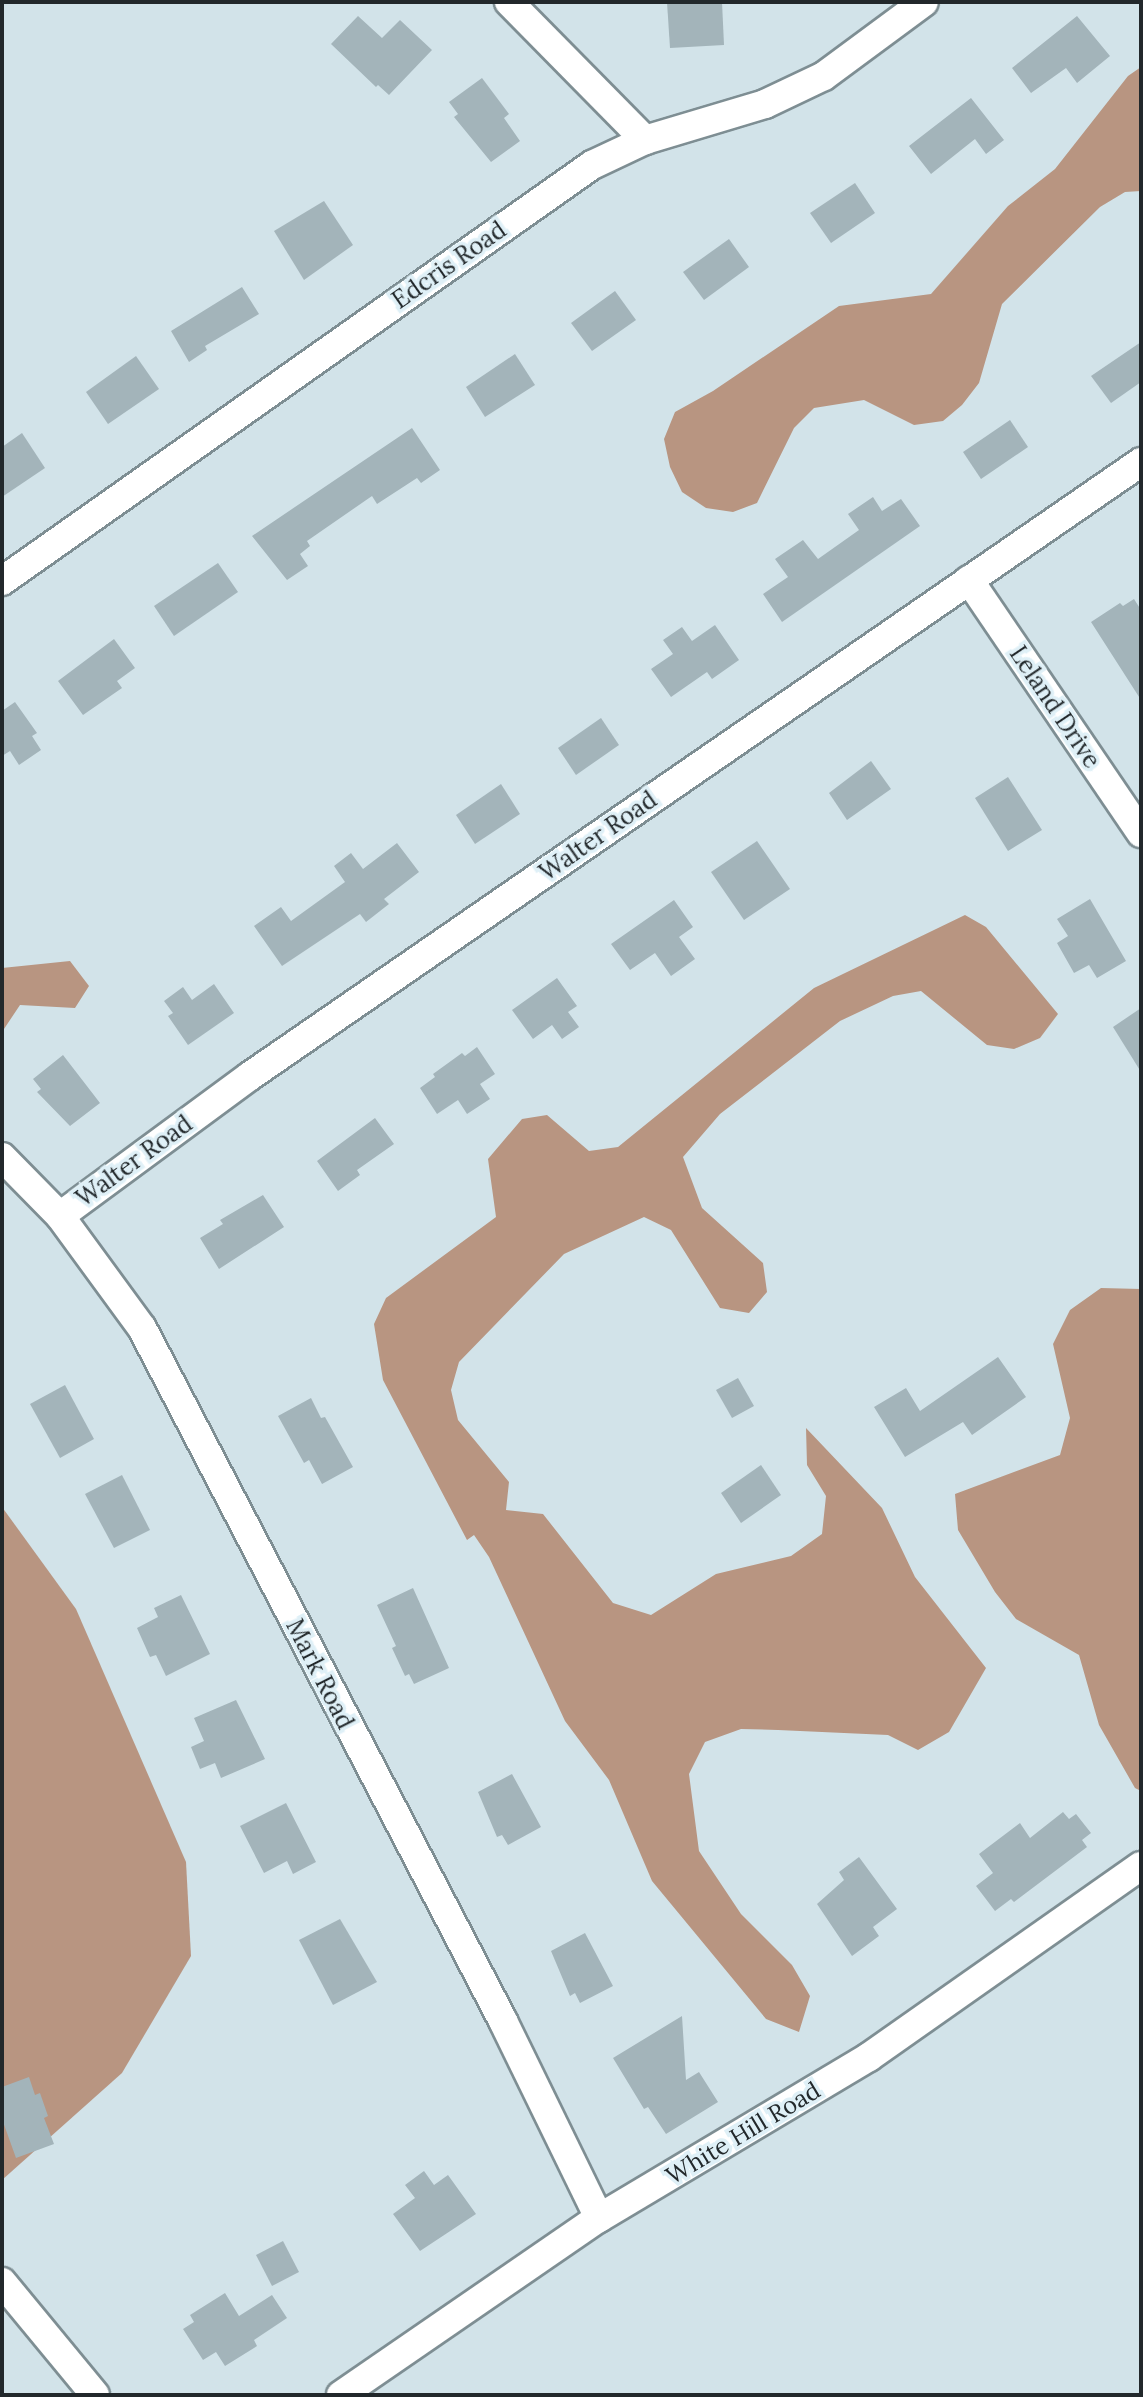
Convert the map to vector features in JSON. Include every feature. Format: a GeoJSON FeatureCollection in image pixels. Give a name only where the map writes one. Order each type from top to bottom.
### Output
{"type":"FeatureCollection","features":[{"type":"Feature","properties":{"kind":"street"},"geometry":{"type":"LineString","coordinates":[[509,2],[645,140]]}},
{"type":"Feature","properties":{"kind":"street","name":"Edcris Road"},"geometry":{"type":"LineString","coordinates":[[2,582],[592,165],[645,140],[765,104],[824,76],[924,2]]}},
{"type":"Feature","properties":{"kind":"street","name":"Walter Road"},"geometry":{"type":"LineString","coordinates":[[60,1216],[250,1076],[1141,462]]}},
{"type":"Feature","properties":{"kind":"street","name":"Leland Drive"},"geometry":{"type":"LineString","coordinates":[[969,580],[1141,833]]}},
{"type":"Feature","properties":{"kind":"street","name":"Mark Road"},"geometry":{"type":"LineString","coordinates":[[2,1157],[60,1216],[142,1328],[503,2021],[598,2218]]}},
{"type":"Feature","properties":{"kind":"street","name":"White Hill Road"},"geometry":{"type":"LineString","coordinates":[[341,2395],[598,2218],[869,2057],[1141,1866]]}},
{"type":"Feature","properties":{"kind":"street"},"geometry":{"type":"LineString","coordinates":[[2,2282],[95,2395]]}},
{"type":"Feature","properties":{"kind":"shaded area"},"geometry":{"type":"Polygon","coordinates":[[[1141,67],[1141,191],[1125,192],[1100,207],[1002,304],[979,383],[962,405],[943,421],[914,425],[864,400],[814,408],[794,428],[757,503],[733,512],[706,508],[682,492],[670,467],[664,439],[675,412],[713,391],[839,306],[931,294],[1008,206],[1055,169],[1128,76],[1141,67]]]}},
{"type":"Feature","properties":{"kind":"shaded area"},"geometry":{"type":"Polygon","coordinates":[[[965,915],[986,927],[1058,1014],[1040,1038],[1014,1049],[987,1045],[921,991],[893,996],[840,1021],[720,1114],[683,1157],[702,1208],[763,1263],[767,1292],[749,1313],[720,1308],[671,1230],[644,1217],[564,1254],[459,1362],[451,1390],[458,1420],[509,1482],[506,1510],[543,1514],[613,1603],[651,1615],[716,1574],[791,1556],[822,1534],[826,1496],[807,1465],[806,1428],[882,1508],[915,1577],[986,1668],[949,1732],[918,1750],[888,1735],[778,1730],[741,1729],[705,1742],[689,1774],[699,1851],[741,1914],[792,1965],[810,1996],[799,2032],[766,2019],[652,1881],[609,1780],[565,1721],[489,1557],[474,1535],[467,1540],[383,1380],[374,1324],[386,1298],[496,1217],[488,1159],[522,1119],[547,1115],[589,1151],[618,1147],[814,988],[965,915]]]}},
{"type":"Feature","properties":{"kind":"shaded area"},"geometry":{"type":"Polygon","coordinates":[[[70,961],[89,986],[75,1008],[20,1005],[2,1032],[2,968],[70,961]]]}},
{"type":"Feature","properties":{"kind":"shaded area"},"geometry":{"type":"Polygon","coordinates":[[[1101,1288],[1141,1289],[1141,1791],[1135,1788],[1099,1725],[1079,1655],[1016,1619],[995,1592],[958,1530],[955,1494],[1060,1455],[1070,1418],[1053,1344],[1070,1310],[1101,1288]]]}},
{"type":"Feature","properties":{"kind":"shaded area"},"geometry":{"type":"Polygon","coordinates":[[[2,1507],[76,1609],[186,1862],[191,1956],[122,2073],[2,2180],[2,1507]]]}},
{"type":"Feature","properties":{"kind":"building"},"geometry":{"type":"Polygon","coordinates":[[[667,2],[722,2],[724,45],[670,48],[667,2]]]}},
{"type":"Feature","properties":{"kind":"building"},"geometry":{"type":"Polygon","coordinates":[[[358,16],[382,38],[400,20],[432,50],[389,95],[378,85],[376,87],[331,44],[358,16]]]}},
{"type":"Feature","properties":{"kind":"building"},"geometry":{"type":"Polygon","coordinates":[[[1077,16],[1110,56],[1077,83],[1066,68],[1031,93],[1012,68],[1077,16]]]}},
{"type":"Feature","properties":{"kind":"building"},"geometry":{"type":"Polygon","coordinates":[[[482,78],[509,114],[504,118],[520,141],[491,162],[454,117],[458,114],[449,102],[482,78]]]}},
{"type":"Feature","properties":{"kind":"building"},"geometry":{"type":"Polygon","coordinates":[[[971,98],[1004,140],[986,154],[975,139],[931,174],[909,146],[971,98]]]}},
{"type":"Feature","properties":{"kind":"building"},"geometry":{"type":"Polygon","coordinates":[[[855,183],[875,213],[831,243],[810,213],[855,183]]]}},
{"type":"Feature","properties":{"kind":"building"},"geometry":{"type":"Polygon","coordinates":[[[324,201],[353,245],[304,280],[274,231],[324,201]]]}},
{"type":"Feature","properties":{"kind":"building"},"geometry":{"type":"Polygon","coordinates":[[[729,239],[749,267],[704,300],[683,272],[729,239]]]}},
{"type":"Feature","properties":{"kind":"building"},"geometry":{"type":"Polygon","coordinates":[[[242,287],[259,314],[205,346],[207,350],[189,362],[171,331],[242,287]]]}},
{"type":"Feature","properties":{"kind":"building"},"geometry":{"type":"Polygon","coordinates":[[[615,291],[636,320],[592,351],[571,323],[615,291]]]}},
{"type":"Feature","properties":{"kind":"building"},"geometry":{"type":"Polygon","coordinates":[[[1141,342],[1141,382],[1111,403],[1091,376],[1141,342]]]}},
{"type":"Feature","properties":{"kind":"building"},"geometry":{"type":"Polygon","coordinates":[[[515,354],[535,385],[485,417],[466,387],[515,354]]]}},
{"type":"Feature","properties":{"kind":"building"},"geometry":{"type":"Polygon","coordinates":[[[136,356],[159,389],[108,424],[86,392],[136,356]]]}},
{"type":"Feature","properties":{"kind":"building"},"geometry":{"type":"Polygon","coordinates":[[[1010,420],[1028,447],[981,479],[963,452],[1010,420]]]}},
{"type":"Feature","properties":{"kind":"building"},"geometry":{"type":"Polygon","coordinates":[[[412,428],[440,470],[421,483],[417,478],[377,504],[372,496],[307,541],[310,546],[300,554],[308,566],[287,580],[252,536],[412,428]]]}},
{"type":"Feature","properties":{"kind":"building"},"geometry":{"type":"Polygon","coordinates":[[[22,433],[45,468],[2,497],[2,447],[22,433]]]}},
{"type":"Feature","properties":{"kind":"building"},"geometry":{"type":"Polygon","coordinates":[[[873,497],[882,511],[901,499],[920,526],[782,622],[763,594],[788,577],[775,559],[803,540],[818,559],[859,530],[848,514],[873,497]]]}},
{"type":"Feature","properties":{"kind":"building"},"geometry":{"type":"Polygon","coordinates":[[[218,563],[238,592],[174,636],[154,606],[218,563]]]}},
{"type":"Feature","properties":{"kind":"building"},"geometry":{"type":"Polygon","coordinates":[[[1134,599],[1141,610],[1141,700],[1091,622],[1120,603],[1123,606],[1134,599]]]}},
{"type":"Feature","properties":{"kind":"building"},"geometry":{"type":"Polygon","coordinates":[[[715,625],[739,660],[712,679],[707,672],[671,697],[651,669],[673,654],[663,640],[682,627],[692,641],[715,625]]]}},
{"type":"Feature","properties":{"kind":"building"},"geometry":{"type":"Polygon","coordinates":[[[114,639],[135,668],[117,681],[122,688],[83,715],[58,681],[114,639]]]}},
{"type":"Feature","properties":{"kind":"building"},"geometry":{"type":"Polygon","coordinates":[[[15,702],[37,733],[32,736],[41,750],[19,765],[10,751],[2,756],[2,711],[15,702]]]}},
{"type":"Feature","properties":{"kind":"building"},"geometry":{"type":"Polygon","coordinates":[[[601,718],[619,745],[576,775],[558,748],[601,718]]]}},
{"type":"Feature","properties":{"kind":"building"},"geometry":{"type":"Polygon","coordinates":[[[871,761],[891,789],[847,820],[829,793],[871,761]]]}},
{"type":"Feature","properties":{"kind":"building"},"geometry":{"type":"Polygon","coordinates":[[[1008,777],[1042,830],[1008,851],[975,798],[1008,777]]]}},
{"type":"Feature","properties":{"kind":"building"},"geometry":{"type":"Polygon","coordinates":[[[501,784],[520,814],[475,844],[456,815],[501,784]]]}},
{"type":"Feature","properties":{"kind":"building"},"geometry":{"type":"Polygon","coordinates":[[[757,841],[790,889],[744,920],[711,872],[757,841]]]}},
{"type":"Feature","properties":{"kind":"building"},"geometry":{"type":"Polygon","coordinates":[[[397,843],[419,872],[384,899],[389,904],[366,922],[360,914],[282,966],[254,926],[281,907],[291,921],[345,882],[334,866],[351,853],[363,869],[397,843]]]}},
{"type":"Feature","properties":{"kind":"building"},"geometry":{"type":"Polygon","coordinates":[[[1090,899],[1126,961],[1097,978],[1089,965],[1074,973],[1057,943],[1068,936],[1057,919],[1090,899]]]}},
{"type":"Feature","properties":{"kind":"building"},"geometry":{"type":"Polygon","coordinates":[[[674,900],[693,927],[679,937],[695,959],[671,976],[655,953],[630,970],[611,944],[674,900]]]}},
{"type":"Feature","properties":{"kind":"building"},"geometry":{"type":"Polygon","coordinates":[[[557,978],[577,1006],[568,1012],[579,1027],[562,1039],[552,1025],[533,1039],[512,1010],[557,978]]]}},
{"type":"Feature","properties":{"kind":"building"},"geometry":{"type":"Polygon","coordinates":[[[214,984],[234,1013],[188,1045],[168,1016],[173,1013],[164,1001],[183,987],[192,1000],[214,984]]]}},
{"type":"Feature","properties":{"kind":"building"},"geometry":{"type":"Polygon","coordinates":[[[1141,1008],[1141,1072],[1113,1027],[1141,1008]]]}},
{"type":"Feature","properties":{"kind":"building"},"geometry":{"type":"Polygon","coordinates":[[[477,1047],[495,1074],[480,1084],[490,1099],[467,1114],[458,1100],[437,1114],[420,1088],[435,1077],[433,1074],[462,1053],[465,1056],[477,1047]]]}},
{"type":"Feature","properties":{"kind":"building"},"geometry":{"type":"Polygon","coordinates":[[[63,1055],[100,1103],[70,1126],[37,1092],[41,1089],[33,1079],[63,1055]]]}},
{"type":"Feature","properties":{"kind":"building"},"geometry":{"type":"Polygon","coordinates":[[[375,1118],[394,1144],[357,1170],[360,1175],[338,1191],[317,1161],[375,1118]]]}},
{"type":"Feature","properties":{"kind":"building"},"geometry":{"type":"Polygon","coordinates":[[[263,1195],[284,1227],[219,1269],[200,1238],[223,1224],[220,1220],[263,1195]]]}},
{"type":"Feature","properties":{"kind":"building"},"geometry":{"type":"Polygon","coordinates":[[[998,1357],[1026,1397],[972,1435],[963,1422],[905,1457],[874,1407],[906,1388],[920,1411],[998,1357]]]}},
{"type":"Feature","properties":{"kind":"building"},"geometry":{"type":"Polygon","coordinates":[[[738,1378],[754,1406],[732,1418],[716,1390],[738,1378]]]}},
{"type":"Feature","properties":{"kind":"building"},"geometry":{"type":"Polygon","coordinates":[[[65,1385],[94,1439],[60,1458],[30,1404],[65,1385]]]}},
{"type":"Feature","properties":{"kind":"building"},"geometry":{"type":"Polygon","coordinates":[[[311,1398],[353,1467],[322,1484],[309,1460],[304,1463],[278,1416],[311,1398]]]}},
{"type":"Feature","properties":{"kind":"building"},"geometry":{"type":"Polygon","coordinates":[[[761,1465],[781,1495],[741,1523],[721,1493],[761,1465]]]}},
{"type":"Feature","properties":{"kind":"building"},"geometry":{"type":"Polygon","coordinates":[[[122,1475],[150,1530],[114,1548],[85,1494],[122,1475]]]}},
{"type":"Feature","properties":{"kind":"building"},"geometry":{"type":"Polygon","coordinates":[[[413,1588],[449,1668],[414,1684],[409,1674],[405,1676],[392,1648],[396,1646],[377,1605],[413,1588]]]}},
{"type":"Feature","properties":{"kind":"building"},"geometry":{"type":"Polygon","coordinates":[[[181,1595],[210,1654],[166,1676],[156,1655],[150,1657],[137,1628],[158,1617],[154,1608],[181,1595]]]}},
{"type":"Feature","properties":{"kind":"building"},"geometry":{"type":"Polygon","coordinates":[[[236,1700],[265,1759],[221,1778],[215,1763],[200,1769],[191,1747],[204,1741],[194,1718],[236,1700]]]}},
{"type":"Feature","properties":{"kind":"building"},"geometry":{"type":"Polygon","coordinates":[[[512,1774],[541,1827],[508,1845],[502,1835],[497,1837],[478,1792],[512,1774]]]}},
{"type":"Feature","properties":{"kind":"building"},"geometry":{"type":"Polygon","coordinates":[[[286,1803],[316,1862],[293,1874],[287,1861],[264,1873],[240,1826],[286,1803]]]}},
{"type":"Feature","properties":{"kind":"building"},"geometry":{"type":"Polygon","coordinates":[[[1063,1812],[1069,1819],[1076,1814],[1091,1833],[1082,1840],[1087,1847],[1014,1902],[1011,1899],[995,1911],[976,1886],[993,1873],[979,1854],[1020,1823],[1030,1838],[1063,1812]]]}},
{"type":"Feature","properties":{"kind":"building"},"geometry":{"type":"Polygon","coordinates":[[[859,1857],[897,1909],[873,1927],[879,1936],[852,1956],[817,1904],[844,1880],[839,1872],[859,1857]]]}},
{"type":"Feature","properties":{"kind":"building"},"geometry":{"type":"Polygon","coordinates":[[[340,1919],[377,1982],[333,2005],[299,1940],[340,1919]]]}},
{"type":"Feature","properties":{"kind":"building"},"geometry":{"type":"Polygon","coordinates":[[[585,1933],[613,1986],[580,2003],[575,1993],[570,1996],[551,1951],[585,1933]]]}},
{"type":"Feature","properties":{"kind":"building"},"geometry":{"type":"Polygon","coordinates":[[[682,2016],[686,2080],[699,2072],[718,2102],[666,2134],[648,2107],[644,2109],[613,2058],[682,2016]]]}},
{"type":"Feature","properties":{"kind":"building"},"geometry":{"type":"Polygon","coordinates":[[[29,2077],[35,2095],[40,2093],[48,2116],[44,2118],[54,2144],[16,2158],[2,2119],[2,2087],[29,2077]]]}},
{"type":"Feature","properties":{"kind":"building"},"geometry":{"type":"Polygon","coordinates":[[[424,2171],[434,2185],[448,2175],[476,2214],[420,2251],[393,2214],[415,2198],[405,2185],[424,2171]]]}},
{"type":"Feature","properties":{"kind":"building"},"geometry":{"type":"Polygon","coordinates":[[[283,2241],[299,2272],[272,2286],[256,2255],[283,2241]]]}},
{"type":"Feature","properties":{"kind":"building"},"geometry":{"type":"Polygon","coordinates":[[[225,2293],[239,2316],[272,2295],[287,2318],[254,2340],[257,2346],[225,2366],[216,2352],[203,2360],[183,2329],[194,2322],[190,2315],[225,2293]]]}}]}
